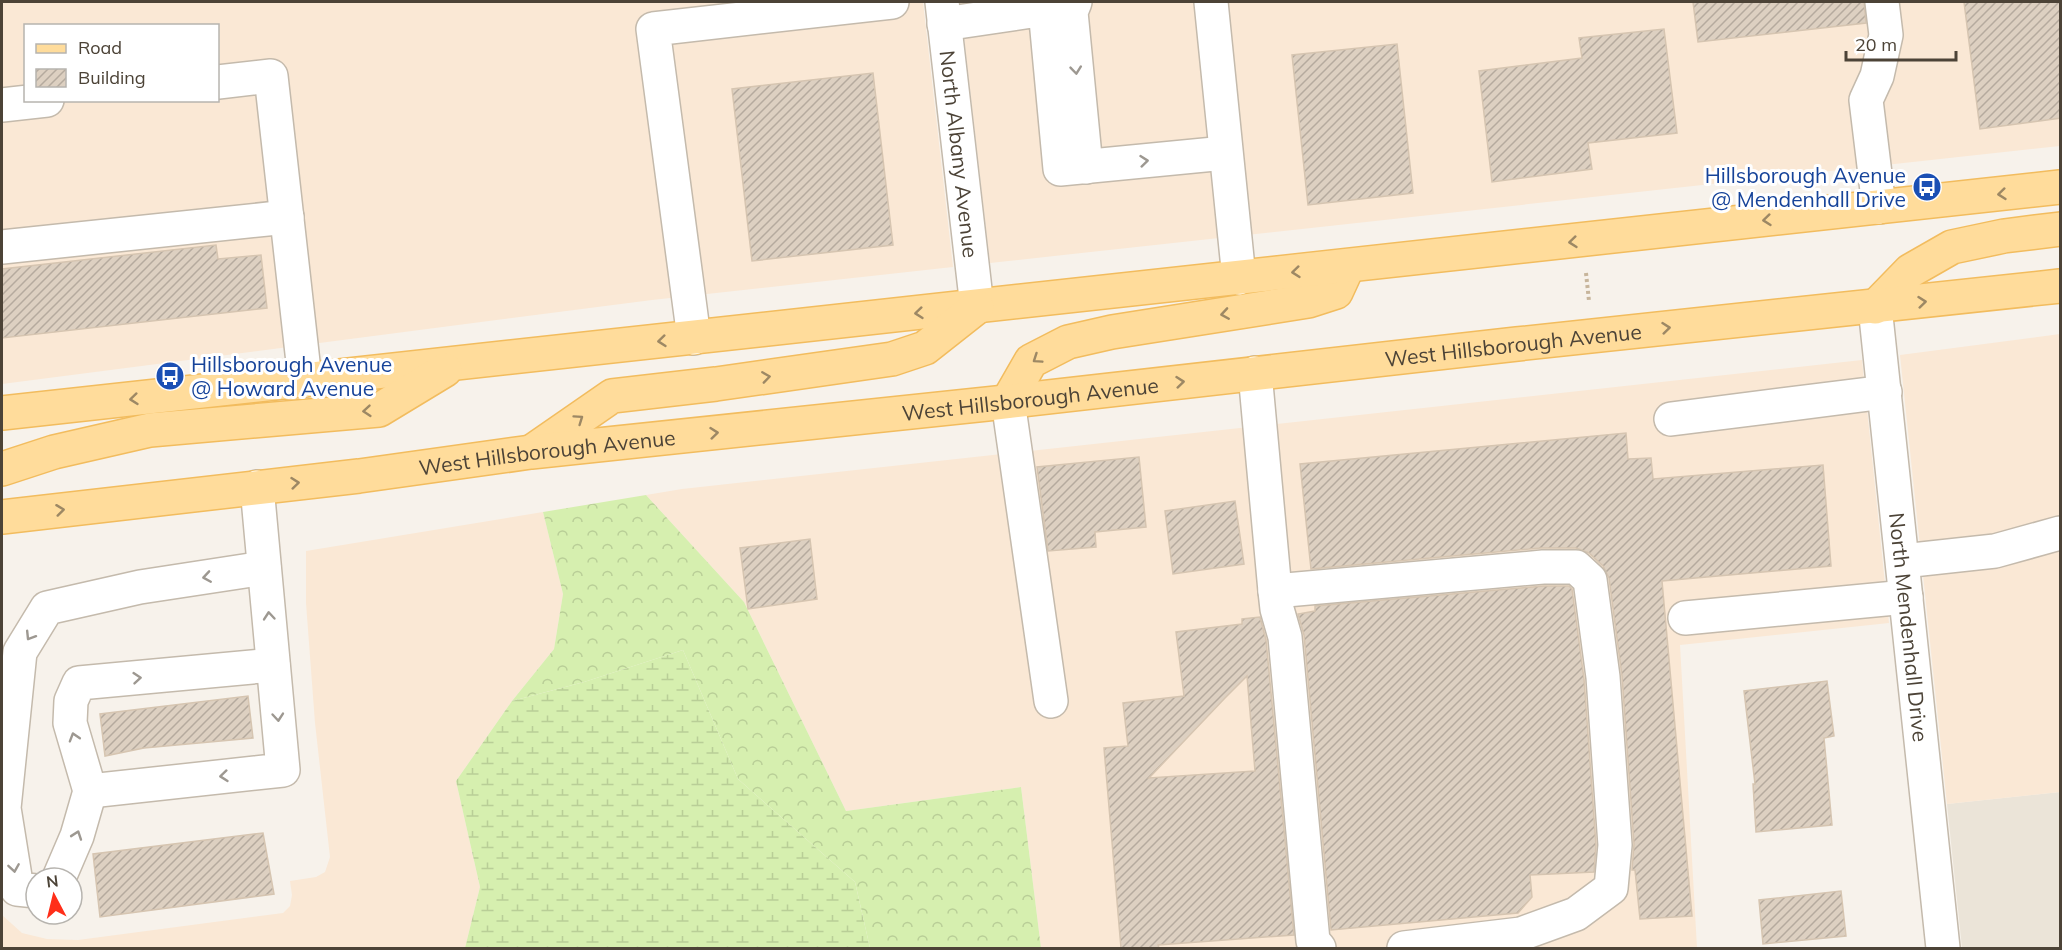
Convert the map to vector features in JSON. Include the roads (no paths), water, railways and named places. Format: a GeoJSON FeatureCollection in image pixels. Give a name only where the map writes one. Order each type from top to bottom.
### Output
{"type":"FeatureCollection","features":[{"type":"Feature","properties":{"kind":"main road"},"geometry":{"type":"LineString","coordinates":[[2,413],[2061,187]]}},
{"type":"Feature","properties":{"kind":"main road"},"geometry":{"type":"LineString","coordinates":[[1875,307],[1910,272],[1952,247],[2004,236],[2061,229]]}},
{"type":"Feature","properties":{"kind":"main road"},"geometry":{"type":"LineString","coordinates":[[1008,401],[1031,361],[1068,342],[1112,332],[1308,301],[1336,292],[1348,266]]}},
{"type":"Feature","properties":{"kind":"main road","name":"West Hillsborough Avenue"},"geometry":{"type":"LineString","coordinates":[[2,517],[359,476],[531,452],[2061,286]]}},
{"type":"Feature","properties":{"kind":"main road"},"geometry":{"type":"LineString","coordinates":[[531,452],[612,396],[716,384],[892,358],[925,348],[977,307]]}},
{"type":"Feature","properties":{"kind":"main road"},"geometry":{"type":"LineString","coordinates":[[2,469],[54,452],[150,430],[380,410],[455,365]]}},
{"type":"Feature","properties":{"kind":"street"},"geometry":{"type":"LineString","coordinates":[[694,338],[653,29],[892,2]]}},
{"type":"Feature","properties":{"kind":"street"},"geometry":{"type":"LineString","coordinates":[[1210,2],[1239,278]]}},
{"type":"Feature","properties":{"kind":"street"},"geometry":{"type":"LineString","coordinates":[[1879,207],[1866,100],[1877,76],[1886,35],[1882,2]]}},
{"type":"Feature","properties":{"kind":"street"},"geometry":{"type":"LineString","coordinates":[[943,13],[1059,6],[1060,169],[1225,153]]}},
{"type":"Feature","properties":{"kind":"street","name":"North Albany Avenue"},"geometry":{"type":"LineString","coordinates":[[943,13],[977,307]]}},
{"type":"Feature","properties":{"kind":"street"},"geometry":{"type":"LineString","coordinates":[[219,82],[271,76],[305,381]]}},
{"type":"Feature","properties":{"kind":"street"},"geometry":{"type":"LineString","coordinates":[[2,105],[29,102]]}},
{"type":"Feature","properties":{"kind":"street"},"geometry":{"type":"LineString","coordinates":[[2,247],[287,217]]}},
{"type":"Feature","properties":{"kind":"street","name":"North Mendenhall Drive"},"geometry":{"type":"LineString","coordinates":[[1875,307],[1943,948]]}},
{"type":"Feature","properties":{"kind":"street"},"geometry":{"type":"LineString","coordinates":[[1255,373],[1277,609],[1285,637],[1313,941],[1319,948]]}},
{"type":"Feature","properties":{"kind":"street"},"geometry":{"type":"LineString","coordinates":[[1671,419],[1885,392]]}},
{"type":"Feature","properties":{"kind":"street"},"geometry":{"type":"LineString","coordinates":[[1008,401],[1051,701]]}},
{"type":"Feature","properties":{"kind":"street"},"geometry":{"type":"LineString","coordinates":[[90,790],[283,770],[257,487]]}},
{"type":"Feature","properties":{"kind":"street"},"geometry":{"type":"LineString","coordinates":[[1903,561],[1995,551],[2061,533]]}},
{"type":"Feature","properties":{"kind":"street"},"geometry":{"type":"LineString","coordinates":[[1275,591],[1543,567],[1576,567],[1590,580],[1603,677],[1615,844],[1611,888],[1576,914],[1521,934],[1404,948]]}},
{"type":"Feature","properties":{"kind":"street"},"geometry":{"type":"LineString","coordinates":[[24,890],[17,889],[4,808],[20,652],[47,608],[140,587],[264,568]]}},
{"type":"Feature","properties":{"kind":"street"},"geometry":{"type":"LineString","coordinates":[[1685,618],[1906,597]]}},
{"type":"Feature","properties":{"kind":"street"},"geometry":{"type":"LineString","coordinates":[[64,866],[77,836],[90,790],[70,723],[71,701],[79,683],[273,665]]}},
{"type":"Feature","properties":{"kind":"place","name":"Hillsborough Avenue @ Mendenhall Drive"},"geometry":{"type":"Point","coordinates":[1927,187]}},
{"type":"Feature","properties":{"kind":"place","name":"Hillsborough Avenue @ Howard Avenue"},"geometry":{"type":"Point","coordinates":[170,376]}}]}
